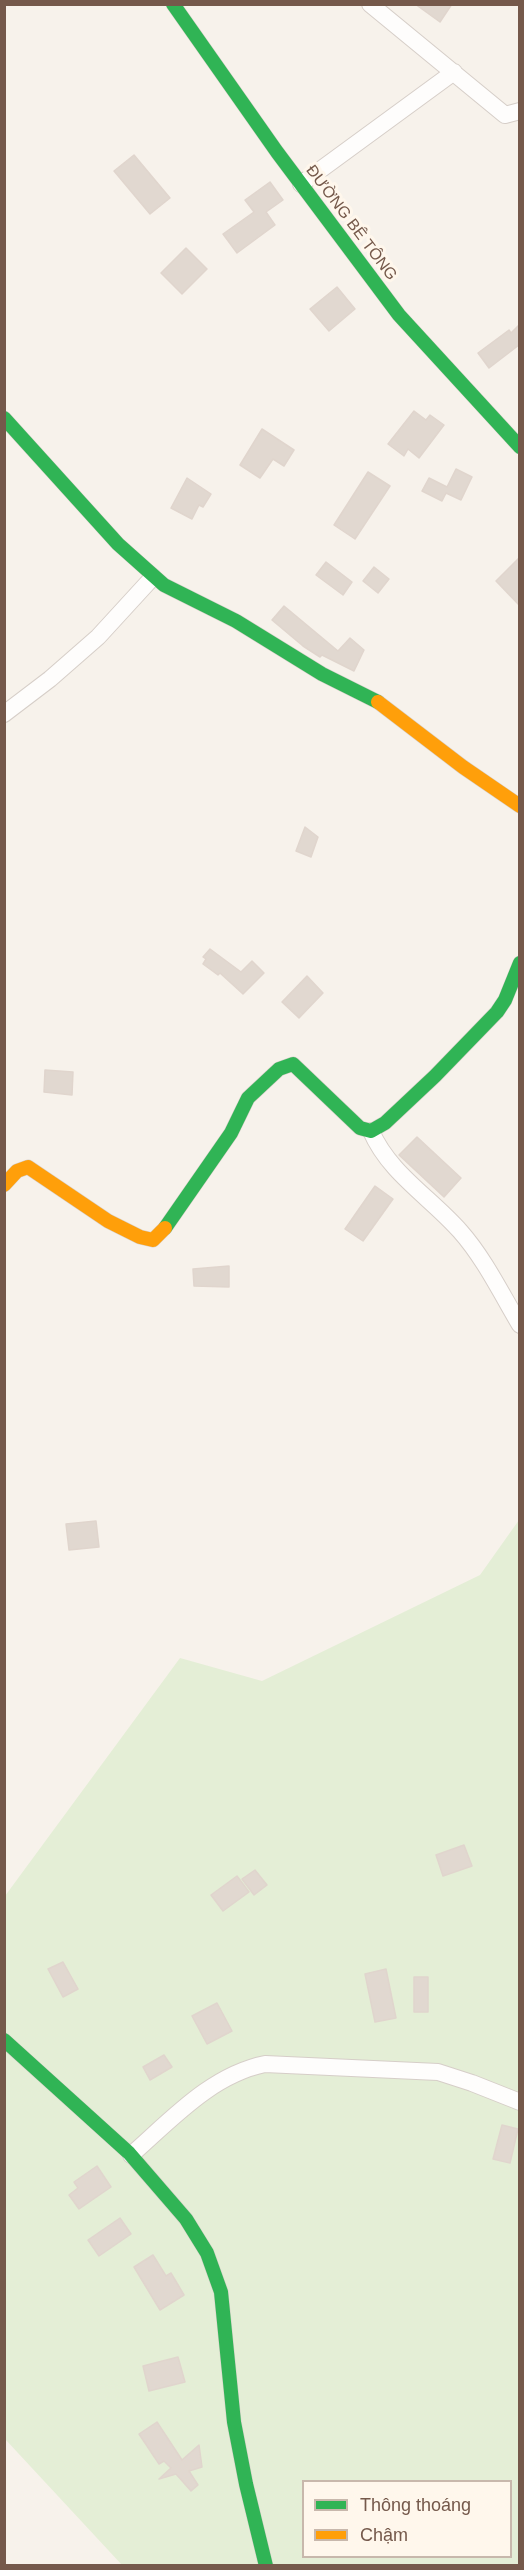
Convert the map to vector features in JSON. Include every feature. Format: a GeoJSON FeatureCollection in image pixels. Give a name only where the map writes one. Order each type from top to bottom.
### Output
{"type":"FeatureCollection","features":[{"type":"Feature","properties":{"kind":"street","name":"ĐƯỜNG BÊ TÔNG"},"geometry":{"type":"LineString","coordinates":[[173,4],[301,184],[399,315],[519,447]]}},
{"type":"Feature","properties":{"kind":"street"},"geometry":{"type":"LineString","coordinates":[[370,4],[505,115],[519,111]]}},
{"type":"Feature","properties":{"kind":"street"},"geometry":{"type":"LineString","coordinates":[[301,184],[454,72]]}},
{"type":"Feature","properties":{"kind":"street"},"geometry":{"type":"LineString","coordinates":[[4,418],[118,544],[153,577],[178,594],[251,629],[322,674],[380,703],[519,806]]}},
{"type":"Feature","properties":{"kind":"street"},"geometry":{"type":"LineString","coordinates":[[4,714],[50,679],[98,637],[153,577]]}},
{"type":"Feature","properties":{"kind":"street"},"geometry":{"type":"LineString","coordinates":[[4,1185],[16,1170],[28,1167],[119,1227],[141,1238],[153,1240],[165,1229],[231,1133],[248,1098],[286,1065],[293,1064],[300,1069],[360,1128],[371,1131],[385,1123],[435,1076],[497,1012],[505,1000],[519,963]]}},
{"type":"Feature","properties":{"kind":"street"},"geometry":{"type":"LineString","coordinates":[[371,1131],[385,1158],[442,1212],[472,1245],[519,1325]]}},
{"type":"Feature","properties":{"kind":"street"},"geometry":{"type":"LineString","coordinates":[[4,2040],[131,2155],[194,2230],[211,2262],[221,2289],[226,2353],[241,2472],[266,2565]]}},
{"type":"Feature","properties":{"kind":"street"},"geometry":{"type":"LineString","coordinates":[[131,2155],[213,2085],[246,2068],[264,2064],[438,2072],[472,2082],[519,2102]]}},
{"type":"Feature","properties":{"kind":"green space"},"geometry":{"type":"Polygon","coordinates":[[[519,1520],[519,2565],[122,2565],[5,2439],[5,1896],[180,1658],[262,1681],[480,1575],[519,1520]]]}},
{"type":"Feature","properties":{"kind":"building"},"geometry":{"type":"Polygon","coordinates":[[[415,4],[452,4],[440,22],[415,4]]]}},
{"type":"Feature","properties":{"kind":"building"},"geometry":{"type":"Polygon","coordinates":[[[134,155],[170,198],[150,214],[114,171],[134,155]]]}},
{"type":"Feature","properties":{"kind":"building"},"geometry":{"type":"Polygon","coordinates":[[[270,182],[283,200],[266,212],[275,225],[237,253],[223,234],[254,212],[245,200],[270,182]]]}},
{"type":"Feature","properties":{"kind":"building"},"geometry":{"type":"Polygon","coordinates":[[[186,248],[207,269],[182,294],[161,273],[186,248]]]}},
{"type":"Feature","properties":{"kind":"building"},"geometry":{"type":"Polygon","coordinates":[[[337,287],[355,309],[329,331],[310,309],[337,287]]]}},
{"type":"Feature","properties":{"kind":"building"},"geometry":{"type":"Polygon","coordinates":[[[519,325],[519,345],[489,368],[478,353],[509,330],[511,333],[519,325]]]}},
{"type":"Feature","properties":{"kind":"building"},"geometry":{"type":"Polygon","coordinates":[[[414,411],[426,420],[430,415],[444,425],[419,458],[408,449],[404,456],[388,444],[414,411]]]}},
{"type":"Feature","properties":{"kind":"building"},"geometry":{"type":"Polygon","coordinates":[[[262,429],[294,450],[284,466],[273,459],[260,478],[240,465],[262,429]]]}},
{"type":"Feature","properties":{"kind":"building"},"geometry":{"type":"Polygon","coordinates":[[[456,469],[472,477],[461,500],[446,493],[442,501],[422,491],[429,478],[447,487],[456,469]]]}},
{"type":"Feature","properties":{"kind":"building"},"geometry":{"type":"Polygon","coordinates":[[[368,472],[390,486],[355,539],[334,525],[368,472]]]}},
{"type":"Feature","properties":{"kind":"building"},"geometry":{"type":"Polygon","coordinates":[[[187,478],[211,494],[203,507],[199,505],[192,519],[171,508],[187,478]]]}},
{"type":"Feature","properties":{"kind":"building"},"geometry":{"type":"Polygon","coordinates":[[[519,558],[519,605],[496,581],[519,558]]]}},
{"type":"Feature","properties":{"kind":"building"},"geometry":{"type":"Polygon","coordinates":[[[326,562],[352,582],[343,595],[316,575],[326,562]]]}},
{"type":"Feature","properties":{"kind":"building"},"geometry":{"type":"Polygon","coordinates":[[[374,567],[389,579],[378,593],[363,581],[374,567]]]}},
{"type":"Feature","properties":{"kind":"building"},"geometry":{"type":"Polygon","coordinates":[[[284,606],[338,651],[350,638],[364,650],[354,671],[322,655],[320,657],[272,620],[284,606]]]}},
{"type":"Feature","properties":{"kind":"building"},"geometry":{"type":"Polygon","coordinates":[[[305,827],[318,837],[311,857],[296,851],[305,827]]]}},
{"type":"Feature","properties":{"kind":"building"},"geometry":{"type":"Polygon","coordinates":[[[210,949],[241,972],[252,961],[264,973],[243,994],[220,973],[218,975],[203,964],[206,959],[203,957],[210,949]]]}},
{"type":"Feature","properties":{"kind":"building"},"geometry":{"type":"Polygon","coordinates":[[[307,976],[323,993],[299,1018],[282,1002],[307,976]]]}},
{"type":"Feature","properties":{"kind":"building"},"geometry":{"type":"Polygon","coordinates":[[[45,1070],[73,1072],[72,1095],[44,1092],[45,1070]]]}},
{"type":"Feature","properties":{"kind":"building"},"geometry":{"type":"Polygon","coordinates":[[[417,1137],[461,1178],[444,1197],[399,1155],[417,1137]]]}},
{"type":"Feature","properties":{"kind":"building"},"geometry":{"type":"Polygon","coordinates":[[[375,1186],[393,1199],[363,1241],[345,1229],[375,1186]]]}},
{"type":"Feature","properties":{"kind":"building"},"geometry":{"type":"Polygon","coordinates":[[[229,1266],[229,1287],[194,1286],[193,1269],[229,1266]]]}},
{"type":"Feature","properties":{"kind":"building"},"geometry":{"type":"Polygon","coordinates":[[[96,1521],[99,1547],[69,1550],[66,1524],[96,1521]]]}},
{"type":"Feature","properties":{"kind":"building"},"geometry":{"type":"Polygon","coordinates":[[[464,1845],[472,1866],[443,1876],[436,1855],[464,1845]]]}},
{"type":"Feature","properties":{"kind":"building"},"geometry":{"type":"Polygon","coordinates":[[[255,1870],[267,1885],[254,1895],[242,1879],[255,1870]]]}},
{"type":"Feature","properties":{"kind":"building"},"geometry":{"type":"Polygon","coordinates":[[[237,1876],[249,1892],[223,1911],[211,1895],[237,1876]]]}},
{"type":"Feature","properties":{"kind":"building"},"geometry":{"type":"Polygon","coordinates":[[[63,1962],[78,1989],[63,1997],[48,1969],[63,1962]]]}},
{"type":"Feature","properties":{"kind":"building"},"geometry":{"type":"Polygon","coordinates":[[[386,1969],[396,2018],[375,2022],[365,1974],[386,1969]]]}},
{"type":"Feature","properties":{"kind":"building"},"geometry":{"type":"Polygon","coordinates":[[[414,1977],[428,1977],[428,2012],[414,2012],[414,1977]]]}},
{"type":"Feature","properties":{"kind":"building"},"geometry":{"type":"Polygon","coordinates":[[[217,2003],[232,2031],[207,2044],[192,2016],[217,2003]]]}},
{"type":"Feature","properties":{"kind":"building"},"geometry":{"type":"Polygon","coordinates":[[[164,2055],[172,2067],[150,2080],[143,2067],[164,2055]]]}},
{"type":"Feature","properties":{"kind":"building"},"geometry":{"type":"Polygon","coordinates":[[[502,2125],[518,2129],[510,2163],[493,2159],[502,2125]]]}},
{"type":"Feature","properties":{"kind":"building"},"geometry":{"type":"Polygon","coordinates":[[[97,2166],[111,2187],[79,2209],[69,2195],[78,2188],[74,2182],[97,2166]]]}},
{"type":"Feature","properties":{"kind":"building"},"geometry":{"type":"Polygon","coordinates":[[[120,2218],[131,2234],[99,2256],[88,2240],[120,2218]]]}},
{"type":"Feature","properties":{"kind":"building"},"geometry":{"type":"Polygon","coordinates":[[[153,2255],[166,2276],[171,2273],[184,2295],[160,2310],[134,2267],[153,2255]]]}},
{"type":"Feature","properties":{"kind":"building"},"geometry":{"type":"Polygon","coordinates":[[[178,2357],[185,2382],[149,2391],[143,2366],[178,2357]]]}},
{"type":"Feature","properties":{"kind":"building"},"geometry":{"type":"Polygon","coordinates":[[[157,2422],[182,2460],[199,2445],[202,2467],[189,2471],[198,2485],[191,2491],[176,2474],[159,2479],[171,2468],[164,2461],[159,2464],[139,2434],[157,2422]]]}},
{"type":"Feature","properties":{"kind":"traffic: fast"},"geometry":{"type":"LineString","coordinates":[[173,4],[277,152],[399,315],[520,447]]}},
{"type":"Feature","properties":{"kind":"traffic: fast"},"geometry":{"type":"LineString","coordinates":[[4,418],[118,544],[164,585],[236,621],[322,674],[378,702]]}},
{"type":"Feature","properties":{"kind":"traffic: fast"},"geometry":{"type":"LineString","coordinates":[[165,1228],[231,1133],[248,1098],[279,1069],[293,1064],[360,1128],[371,1131],[385,1123],[435,1076],[497,1012],[505,1000],[520,963]]}},
{"type":"Feature","properties":{"kind":"traffic: fast"},"geometry":{"type":"LineString","coordinates":[[4,2040],[129,2153],[186,2219],[207,2253],[221,2292],[234,2422],[266,2566]]}},
{"type":"Feature","properties":{"kind":"traffic: slow"},"geometry":{"type":"LineString","coordinates":[[378,702],[463,767],[520,806]]}},
{"type":"Feature","properties":{"kind":"traffic: slow"},"geometry":{"type":"LineString","coordinates":[[4,1185],[17,1171],[28,1167],[108,1221],[140,1237],[153,1240],[165,1228]]}}]}
